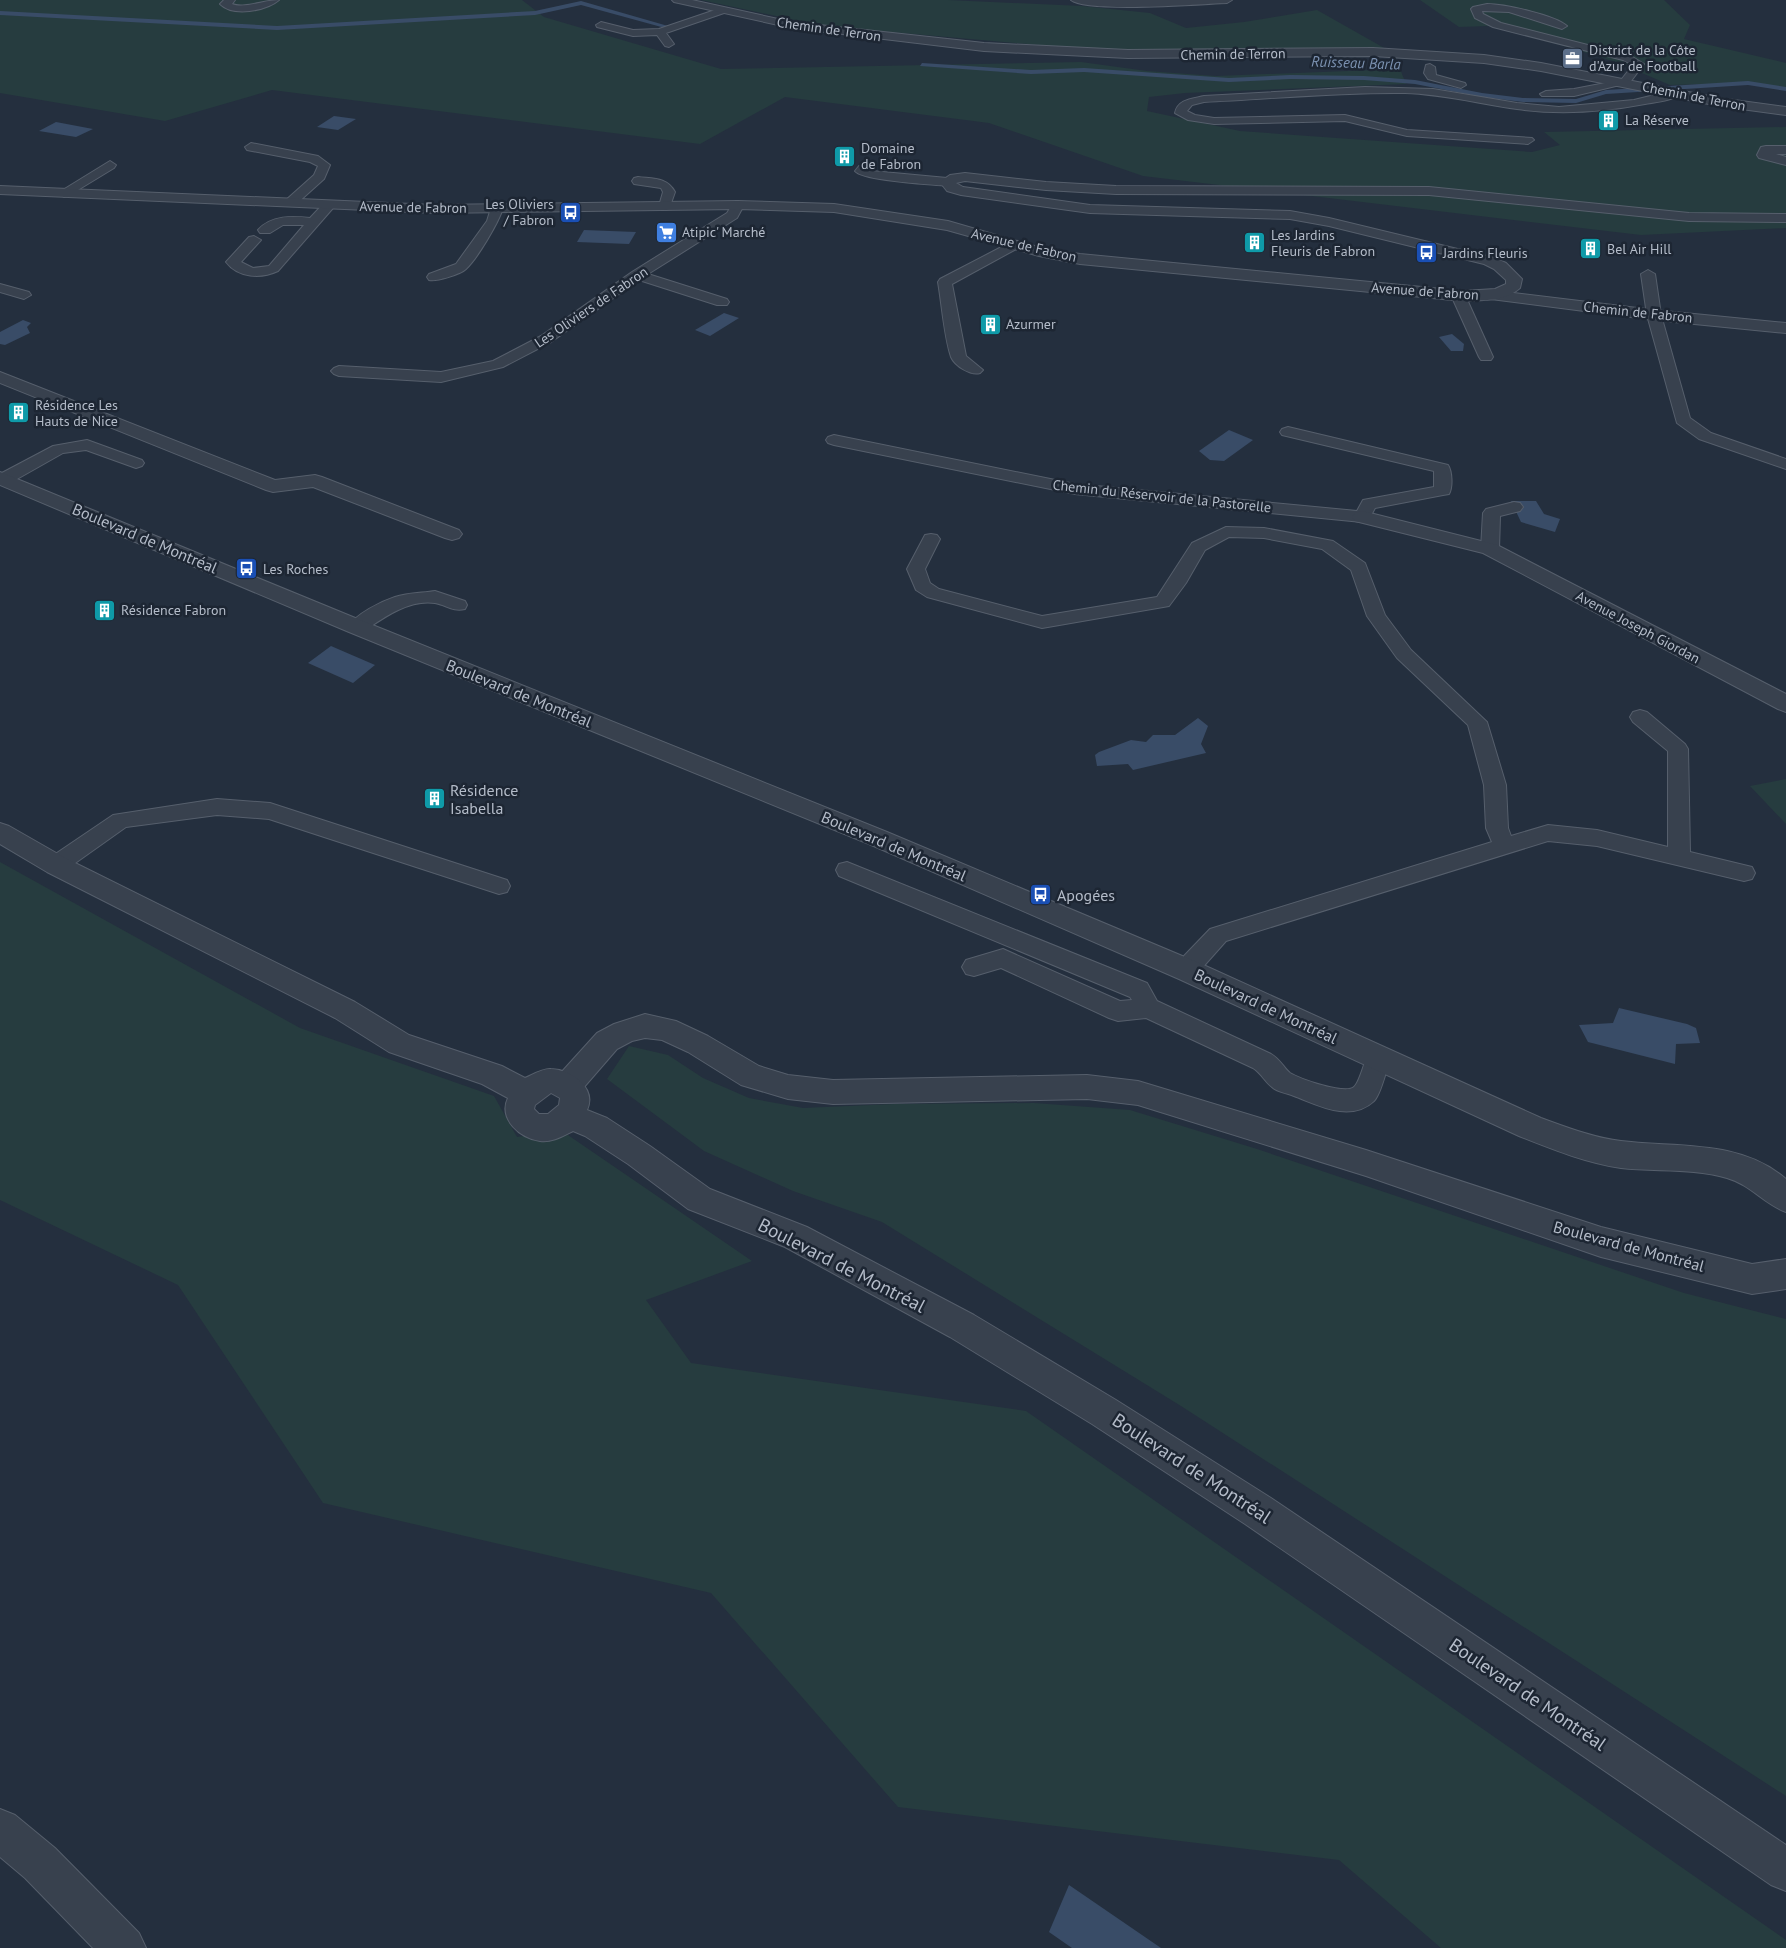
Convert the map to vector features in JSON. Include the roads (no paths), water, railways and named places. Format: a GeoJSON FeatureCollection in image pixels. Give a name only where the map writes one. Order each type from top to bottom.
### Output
{"type":"FeatureCollection","features":[{"type":"Feature","properties":{"kind":"street","name":"Chemin de Terron"},"geometry":{"type":"LineString","coordinates":[[678,0],[721,11],[792,25],[984,47],[1128,54],[1351,52],[1510,62],[1719,102],[1786,110]]}},
{"type":"Feature","properties":{"kind":"street"},"geometry":{"type":"LineString","coordinates":[[1786,150],[1766,150],[1764,155],[1786,161]]}},
{"type":"Feature","properties":{"kind":"street"},"geometry":{"type":"LineString","coordinates":[[947,182],[955,178],[965,177],[1046,186],[1116,190],[1429,191],[1690,217],[1786,218]]}},
{"type":"Feature","properties":{"kind":"street","name":"Avenue de Fabron"},"geometry":{"type":"LineString","coordinates":[[1,191],[329,205],[497,208],[738,205],[834,208],[948,226],[1044,253],[1080,259],[1458,296],[1489,295],[1504,292],[1514,285],[1514,279],[1500,266],[1480,259],[1329,222],[1290,215],[1256,213],[1090,209],[961,191],[952,188],[947,182]]}},
{"type":"Feature","properties":{"kind":"street","name":"Chemin de Fabron"},"geometry":{"type":"LineString","coordinates":[[1489,295],[1654,315],[1786,328]]}},
{"type":"Feature","properties":{"kind":"street"},"geometry":{"type":"LineString","coordinates":[[0,378],[273,486],[315,481],[452,534]]}},
{"type":"Feature","properties":{"kind":"street","name":"Boulevard de Montréal"},"geometry":{"type":"LineString","coordinates":[[6,480],[357,627],[878,838],[1189,971],[1530,1127],[1574,1144],[1619,1154],[1721,1161],[1750,1171],[1777,1189],[1786,1198]]}},
{"type":"Feature","properties":{"kind":"street","name":"Chemin du Réservoir de la Pastorelle"},"geometry":{"type":"LineString","coordinates":[[1362,517],[1490,549]]}},
{"type":"Feature","properties":{"kind":"street","name":"Avenue Joseph Giordan"},"geometry":{"type":"LineString","coordinates":[[1490,549],[1786,704]]}},
{"type":"Feature","properties":{"kind":"street"},"geometry":{"type":"LineString","coordinates":[[0,832],[56,864],[337,1005],[399,1044],[492,1074],[526,1094]]}},
{"type":"Feature","properties":{"kind":"street","name":"Boulevard de Montréal"},"geometry":{"type":"LineString","coordinates":[[1786,1274],[1752,1278],[1601,1242],[1366,1163],[1138,1093],[1087,1087],[833,1092],[788,1087],[751,1076],[698,1044],[666,1029],[645,1026],[624,1032],[607,1041],[569,1101],[596,1127],[699,1199],[796,1237],[962,1326],[1104,1412],[1258,1511],[1786,1870]]}},
{"type":"Feature","properties":{"kind":"street"},"geometry":{"type":"LineString","coordinates":[[551,1081],[569,1101],[561,1123],[551,1127],[530,1125],[523,1119],[520,1111],[520,1102],[526,1094],[542,1082],[551,1081]]}},
{"type":"Feature","properties":{"kind":"street"},"geometry":{"type":"LineString","coordinates":[[0,1830],[40,1863],[124,1948]]}},
{"type":"Feature","properties":{"kind":"lane"},"geometry":{"type":"LineString","coordinates":[[230,0],[225,4],[230,7],[246,8],[274,0]]}},
{"type":"Feature","properties":{"kind":"lane"},"geometry":{"type":"LineString","coordinates":[[1076,0],[1104,4],[1227,0]]}},
{"type":"Feature","properties":{"kind":"lane"},"geometry":{"type":"LineString","coordinates":[[1531,94],[1560,95],[1621,82],[1639,64],[1627,58],[1497,25],[1479,16],[1476,9],[1488,6],[1504,7],[1562,26]]}},
{"type":"Feature","properties":{"kind":"lane"},"geometry":{"type":"LineString","coordinates":[[601,25],[633,33],[660,32],[721,11]]}},
{"type":"Feature","properties":{"kind":"lane"},"geometry":{"type":"LineString","coordinates":[[660,32],[669,44]]}},
{"type":"Feature","properties":{"kind":"lane"},"geometry":{"type":"LineString","coordinates":[[1594,77],[1599,70],[1608,66],[1596,59]]}},
{"type":"Feature","properties":{"kind":"lane"},"geometry":{"type":"LineString","coordinates":[[1430,67],[1429,73],[1432,77],[1480,88]]}},
{"type":"Feature","properties":{"kind":"lane"},"geometry":{"type":"LineString","coordinates":[[1528,140],[1407,133],[1345,118],[1214,121],[1192,118],[1181,113],[1182,108],[1188,103],[1204,99],[1365,90],[1433,92],[1517,106],[1559,110],[1634,103],[1665,97],[1671,92]]}},
{"type":"Feature","properties":{"kind":"lane"},"geometry":{"type":"LineString","coordinates":[[251,147],[314,159],[324,166],[320,176],[290,203]]}},
{"type":"Feature","properties":{"kind":"lane"},"geometry":{"type":"LineString","coordinates":[[64,193],[110,165]]}},
{"type":"Feature","properties":{"kind":"lane"},"geometry":{"type":"LineString","coordinates":[[863,169],[862,171],[870,174],[947,182]]}},
{"type":"Feature","properties":{"kind":"lane"},"geometry":{"type":"LineString","coordinates":[[638,181],[661,183],[666,186],[669,192],[665,206]]}},
{"type":"Feature","properties":{"kind":"lane"},"geometry":{"type":"LineString","coordinates":[[254,240],[233,262],[242,270],[250,272],[276,268],[282,258],[329,205]]}},
{"type":"Feature","properties":{"kind":"lane","name":"Les Oliviers de Fabron"},"geometry":{"type":"LineString","coordinates":[[338,372],[442,377],[498,364],[546,339],[637,275],[732,215],[738,205]]}},
{"type":"Feature","properties":{"kind":"lane"},"geometry":{"type":"LineString","coordinates":[[434,277],[461,267],[493,221],[497,208]]}},
{"type":"Feature","properties":{"kind":"lane"},"geometry":{"type":"LineString","coordinates":[[265,230],[276,223],[288,220],[315,222]]}},
{"type":"Feature","properties":{"kind":"lane"},"geometry":{"type":"LineString","coordinates":[[976,370],[959,358],[945,282],[1013,245]]}},
{"type":"Feature","properties":{"kind":"lane"},"geometry":{"type":"LineString","coordinates":[[1648,274],[1654,315],[1683,420],[1705,436],[1786,464]]}},
{"type":"Feature","properties":{"kind":"lane"},"geometry":{"type":"LineString","coordinates":[[637,275],[722,302]]}},
{"type":"Feature","properties":{"kind":"lane"},"geometry":{"type":"LineString","coordinates":[[0,288],[24,295]]}},
{"type":"Feature","properties":{"kind":"lane"},"geometry":{"type":"LineString","coordinates":[[1458,296],[1486,357]]}},
{"type":"Feature","properties":{"kind":"lane"},"geometry":{"type":"LineString","coordinates":[[1288,432],[1442,468],[1443,490],[1369,504],[1362,517]]}},
{"type":"Feature","properties":{"kind":"lane","name":"Chemin du Réservoir de la Pastorelle"},"geometry":{"type":"LineString","coordinates":[[834,440],[1075,488],[1362,517]]}},
{"type":"Feature","properties":{"kind":"lane"},"geometry":{"type":"LineString","coordinates":[[6,480],[63,459],[88,458],[130,467]]}},
{"type":"Feature","properties":{"kind":"lane"},"geometry":{"type":"LineString","coordinates":[[1490,549],[1492,513],[1514,507]]}},
{"type":"Feature","properties":{"kind":"lane"},"geometry":{"type":"LineString","coordinates":[[932,538],[916,569],[922,586],[933,593],[1042,622],[1163,602],[1198,547],[1226,532],[1264,533],[1327,545],[1360,567],[1376,616],[1404,654],[1477,722],[1496,785],[1497,828],[1504,845]]}},
{"type":"Feature","properties":{"kind":"lane"},"geometry":{"type":"LineString","coordinates":[[357,627],[376,614],[401,601],[435,597],[458,605]]}},
{"type":"Feature","properties":{"kind":"lane"},"geometry":{"type":"LineString","coordinates":[[1640,717],[1678,749],[1679,858]]}},
{"type":"Feature","properties":{"kind":"lane"},"geometry":{"type":"LineString","coordinates":[[56,864],[121,820],[217,808],[270,811],[499,886]]}},
{"type":"Feature","properties":{"kind":"lane"},"geometry":{"type":"LineString","coordinates":[[1189,971],[1192,963],[1218,935],[1548,832],[1597,838],[1744,874]]}},
{"type":"Feature","properties":{"kind":"lane"},"geometry":{"type":"LineString","coordinates":[[847,870],[1139,990],[1148,1008]]}},
{"type":"Feature","properties":{"kind":"lane"},"geometry":{"type":"LineString","coordinates":[[974,966],[1003,958],[1118,1011],[1148,1008],[1262,1061],[1271,1067],[1281,1080],[1340,1101],[1354,1100],[1366,1094],[1378,1058]]}},
{"type":"Feature","properties":{"kind":"water"},"geometry":{"type":"Polygon","coordinates":[[[334,116],[356,119],[338,130],[317,127],[334,116]]]}},
{"type":"Feature","properties":{"kind":"water"},"geometry":{"type":"Polygon","coordinates":[[[56,122],[93,129],[76,137],[39,131],[56,122]]]}},
{"type":"Feature","properties":{"kind":"water"},"geometry":{"type":"Polygon","coordinates":[[[584,230],[636,232],[629,244],[577,242],[584,230]]]}},
{"type":"Feature","properties":{"kind":"water"},"geometry":{"type":"Polygon","coordinates":[[[724,313],[739,318],[710,336],[695,330],[724,313]]]}},
{"type":"Feature","properties":{"kind":"water"},"geometry":{"type":"Polygon","coordinates":[[[23,320],[31,323],[27,327],[30,333],[5,345],[0,344],[0,332],[23,320]]]}},
{"type":"Feature","properties":{"kind":"water"},"geometry":{"type":"Polygon","coordinates":[[[1452,334],[1464,344],[1463,351],[1451,351],[1439,337],[1452,334]]]}},
{"type":"Feature","properties":{"kind":"water"},"geometry":{"type":"Polygon","coordinates":[[[1229,430],[1253,440],[1224,461],[1210,460],[1199,451],[1229,430]]]}},
{"type":"Feature","properties":{"kind":"water"},"geometry":{"type":"Polygon","coordinates":[[[1511,501],[1536,501],[1544,514],[1560,519],[1555,532],[1521,522],[1511,501]]]}},
{"type":"Feature","properties":{"kind":"water"},"geometry":{"type":"Polygon","coordinates":[[[331,646],[375,665],[353,683],[308,663],[331,646]]]}},
{"type":"Feature","properties":{"kind":"water"},"geometry":{"type":"Polygon","coordinates":[[[1198,718],[1208,726],[1201,744],[1206,753],[1133,770],[1128,764],[1097,766],[1095,755],[1099,752],[1131,740],[1146,742],[1153,735],[1175,735],[1198,718]]]}},
{"type":"Feature","properties":{"kind":"water"},"geometry":{"type":"Polygon","coordinates":[[[1619,1008],[1687,1024],[1696,1028],[1700,1043],[1676,1044],[1675,1064],[1588,1042],[1579,1025],[1613,1023],[1619,1008]]]}},
{"type":"Feature","properties":{"kind":"water"},"geometry":{"type":"Polygon","coordinates":[[[1069,1885],[1161,1948],[1072,1948],[1049,1932],[1069,1885]]]}},
{"type":"Feature","properties":{"kind":"waterway","name":"Ruisseau Barla"},"geometry":{"type":"LineString","coordinates":[[0,13],[277,28],[535,13],[581,3],[665,26]]}},
{"type":"Feature","properties":{"kind":"waterway","name":"Ruisseau Barla"},"geometry":{"type":"LineString","coordinates":[[922,65],[1031,72],[1084,70],[1229,80],[1290,77],[1364,78],[1415,82],[1482,95],[1523,100],[1576,101],[1606,92],[1748,83],[1786,89]]}},
{"type":"Feature","properties":{"kind":"place","name":"District de la Côte d'Azur de Football"},"geometry":{"type":"Point","coordinates":[1573,58]}},
{"type":"Feature","properties":{"kind":"place","name":"La Réserve"},"geometry":{"type":"Point","coordinates":[1609,120]}},
{"type":"Feature","properties":{"kind":"place","name":"Domaine de Fabron"},"geometry":{"type":"Point","coordinates":[845,156]}},
{"type":"Feature","properties":{"kind":"place","name":"Les Oliviers / Fabron"},"geometry":{"type":"Point","coordinates":[570,212]}},
{"type":"Feature","properties":{"kind":"place","name":"Atipic' Marché"},"geometry":{"type":"Point","coordinates":[666,232]}},
{"type":"Feature","properties":{"kind":"place","name":"Les Jardins Fleuris de Fabron"},"geometry":{"type":"Point","coordinates":[1255,243]}},
{"type":"Feature","properties":{"kind":"place","name":"Bel Air Hill"},"geometry":{"type":"Point","coordinates":[1591,249]}},
{"type":"Feature","properties":{"kind":"place","name":"Jardins Fleuris"},"geometry":{"type":"Point","coordinates":[1427,253]}},
{"type":"Feature","properties":{"kind":"place","name":"Azurmer"},"geometry":{"type":"Point","coordinates":[990,324]}},
{"type":"Feature","properties":{"kind":"place","name":"Résidence Les Hauts de Nice"},"geometry":{"type":"Point","coordinates":[19,413]}},
{"type":"Feature","properties":{"kind":"place","name":"Les Roches"},"geometry":{"type":"Point","coordinates":[247,569]}},
{"type":"Feature","properties":{"kind":"place","name":"Résidence Fabron"},"geometry":{"type":"Point","coordinates":[105,610]}},
{"type":"Feature","properties":{"kind":"place","name":"Résidence Isabella"},"geometry":{"type":"Point","coordinates":[434,799]}},
{"type":"Feature","properties":{"kind":"place","name":"Apogées"},"geometry":{"type":"Point","coordinates":[1041,895]}}]}
